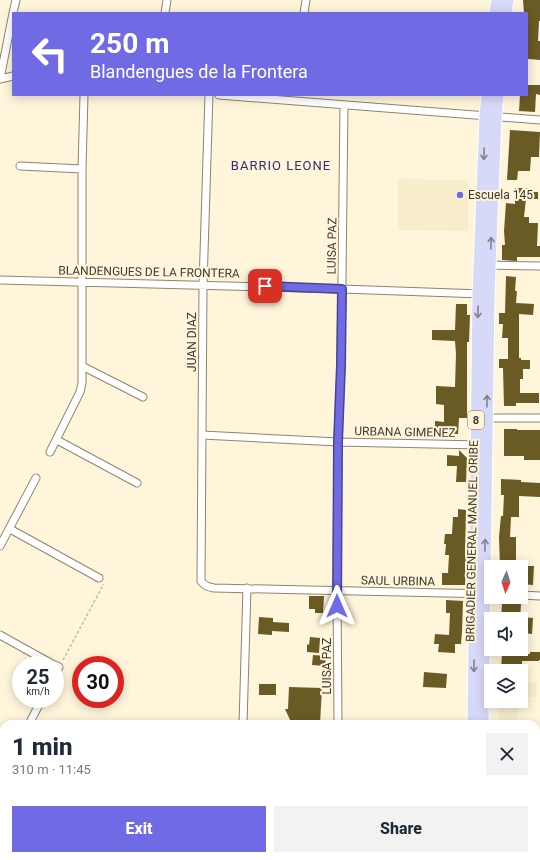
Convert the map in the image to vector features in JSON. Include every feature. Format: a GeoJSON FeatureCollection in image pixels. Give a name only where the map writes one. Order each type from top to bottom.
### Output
{"type":"FeatureCollection","features":[{"type":"Feature","properties":{"kind":"main road"},"geometry":{"type":"LineString","coordinates":[[495,12],[497,0]]}},
{"type":"Feature","properties":{"kind":"main road"},"geometry":{"type":"LineString","coordinates":[[506,12],[508,0]]}},
{"type":"Feature","properties":{"kind":"main road","name":"BRIGADIER GENERAL MANUEL ORIBE"},"geometry":{"type":"LineString","coordinates":[[474,720],[478,685],[479,642],[483,594],[481,445],[490,116],[487,96]]}},
{"type":"Feature","properties":{"kind":"main road","name":"BRIGADIER GENERAL MANUEL ORIBE"},"geometry":{"type":"LineString","coordinates":[[490,116],[498,96]]}},
{"type":"Feature","properties":{"kind":"main road","name":"BRIGADIER GENERAL MANUEL ORIBE"},"geometry":{"type":"LineString","coordinates":[[478,685],[482,720]]}},
{"type":"Feature","properties":{"kind":"street"},"geometry":{"type":"LineString","coordinates":[[13,12],[16,0]]}},
{"type":"Feature","properties":{"kind":"street"},"geometry":{"type":"LineString","coordinates":[[165,12],[167,0]]}},
{"type":"Feature","properties":{"kind":"street"},"geometry":{"type":"LineString","coordinates":[[304,12],[306,0]]}},
{"type":"Feature","properties":{"kind":"street"},"geometry":{"type":"LineString","coordinates":[[12,18],[0,79],[12,76]]}},
{"type":"Feature","properties":{"kind":"street"},"geometry":{"type":"LineString","coordinates":[[50,452],[80,392],[82,383],[81,282],[84,96]]}},
{"type":"Feature","properties":{"kind":"street","name":"JUAN DIAZ"},"geometry":{"type":"LineString","coordinates":[[208,587],[201,581],[203,285],[209,96]]}},
{"type":"Feature","properties":{"kind":"street"},"geometry":{"type":"LineString","coordinates":[[243,96],[290,98],[344,105],[540,120]]}},
{"type":"Feature","properties":{"kind":"street","name":"LUISA PAZ"},"geometry":{"type":"LineString","coordinates":[[338,720],[338,442],[341,365],[344,105]]}},
{"type":"Feature","properties":{"kind":"street"},"geometry":{"type":"LineString","coordinates":[[20,166],[82,169]]}},
{"type":"Feature","properties":{"kind":"street"},"geometry":{"type":"LineString","coordinates":[[485,265],[540,266]]}},
{"type":"Feature","properties":{"kind":"street","name":"BLANDENGUES DE LA FRONTERA"},"geometry":{"type":"LineString","coordinates":[[1,282],[203,285],[484,294]]}},
{"type":"Feature","properties":{"kind":"street"},"geometry":{"type":"LineString","coordinates":[[82,366],[143,397]]}},
{"type":"Feature","properties":{"kind":"street"},"geometry":{"type":"LineString","coordinates":[[482,418],[540,418]]}},
{"type":"Feature","properties":{"kind":"street","name":"URBANA GIMENEZ"},"geometry":{"type":"LineString","coordinates":[[202,435],[338,442],[481,445]]}},
{"type":"Feature","properties":{"kind":"street"},"geometry":{"type":"LineString","coordinates":[[57,440],[137,483]]}},
{"type":"Feature","properties":{"kind":"street"},"geometry":{"type":"LineString","coordinates":[[0,546],[36,478]]}},
{"type":"Feature","properties":{"kind":"street"},"geometry":{"type":"LineString","coordinates":[[10,529],[99,578]]}},
{"type":"Feature","properties":{"kind":"street","name":"SAUL URBINA"},"geometry":{"type":"LineString","coordinates":[[208,587],[483,594]]}},
{"type":"Feature","properties":{"kind":"street"},"geometry":{"type":"LineString","coordinates":[[243,720],[247,588]]}},
{"type":"Feature","properties":{"kind":"street"},"geometry":{"type":"LineString","coordinates":[[528,595],[540,596]]}},
{"type":"Feature","properties":{"kind":"street"},"geometry":{"type":"LineString","coordinates":[[0,635],[38,656]]}},
{"type":"Feature","properties":{"kind":"street"},"geometry":{"type":"LineString","coordinates":[[32,720],[38,708]]}},
{"type":"Feature","properties":{"kind":"path"},"geometry":{"type":"LineString","coordinates":[[62,656],[102,589],[103,584],[99,578]]}},
{"type":"Feature","properties":{"kind":"shaded area"},"geometry":{"type":"Polygon","coordinates":[[[398,179],[468,180],[468,231],[398,230],[398,179]]]}},
{"type":"Feature","properties":{"kind":"shaded area"},"geometry":{"type":"Polygon","coordinates":[[[528,683],[537,683],[536,697],[528,696],[528,683]]]}},
{"type":"Feature","properties":{"kind":"shaded area"},"geometry":{"type":"Polygon","coordinates":[[[499,708],[518,708],[517,720],[499,720],[499,708]]]}},
{"type":"Feature","properties":{"kind":"building"},"geometry":{"type":"Polygon","coordinates":[[[523,0],[540,0],[538,41],[540,41],[540,60],[528,59],[528,12],[524,12],[523,0]]]}},
{"type":"Feature","properties":{"kind":"building"},"geometry":{"type":"Polygon","coordinates":[[[528,85],[540,85],[540,95],[536,94],[535,112],[519,111],[520,96],[528,96],[528,85]]]}},
{"type":"Feature","properties":{"kind":"building"},"geometry":{"type":"Polygon","coordinates":[[[510,130],[540,132],[539,157],[531,157],[530,171],[518,171],[517,180],[507,180],[510,130]]]}},
{"type":"Feature","properties":{"kind":"building"},"geometry":{"type":"Polygon","coordinates":[[[515,188],[531,188],[531,192],[538,192],[538,199],[526,199],[524,217],[529,217],[529,223],[538,223],[537,246],[540,246],[540,257],[517,257],[517,261],[502,260],[502,245],[505,245],[504,231],[506,203],[515,204],[515,188]]]}},
{"type":"Feature","properties":{"kind":"building"},"geometry":{"type":"Polygon","coordinates":[[[506,276],[516,277],[516,303],[534,304],[533,315],[519,314],[519,358],[521,358],[521,360],[530,360],[530,369],[523,369],[523,379],[520,379],[520,393],[539,393],[539,403],[516,403],[516,406],[504,406],[503,368],[499,368],[499,359],[508,359],[508,338],[502,338],[503,324],[499,324],[499,313],[505,313],[506,276]]]}},
{"type":"Feature","properties":{"kind":"building"},"geometry":{"type":"Polygon","coordinates":[[[456,304],[467,304],[467,315],[470,315],[469,342],[467,342],[467,418],[459,418],[458,434],[435,433],[435,421],[444,422],[444,405],[436,404],[436,386],[455,387],[456,354],[455,341],[432,340],[432,330],[455,330],[456,304]]]}},
{"type":"Feature","properties":{"kind":"building"},"geometry":{"type":"Polygon","coordinates":[[[504,429],[540,430],[540,460],[524,460],[524,456],[504,456],[504,429]]]}},
{"type":"Feature","properties":{"kind":"building"},"geometry":{"type":"Polygon","coordinates":[[[459,450],[467,458],[466,482],[456,482],[457,466],[447,466],[447,455],[459,456],[459,450]]]}},
{"type":"Feature","properties":{"kind":"building"},"geometry":{"type":"Polygon","coordinates":[[[501,479],[540,483],[540,497],[519,496],[519,517],[511,517],[510,537],[516,537],[516,560],[500,560],[499,537],[501,516],[503,516],[504,495],[501,495],[501,479]]]}},
{"type":"Feature","properties":{"kind":"building"},"geometry":{"type":"Polygon","coordinates":[[[458,509],[466,510],[465,585],[442,585],[442,573],[448,573],[449,555],[445,555],[445,534],[452,534],[453,517],[458,517],[458,509]]]}},
{"type":"Feature","properties":{"kind":"building"},"geometry":{"type":"Polygon","coordinates":[[[528,566],[534,566],[533,585],[528,585],[528,566]]]}},
{"type":"Feature","properties":{"kind":"building"},"geometry":{"type":"Polygon","coordinates":[[[309,596],[324,596],[323,613],[315,613],[315,609],[309,609],[309,596]]]}},
{"type":"Feature","properties":{"kind":"building"},"geometry":{"type":"Polygon","coordinates":[[[446,600],[463,601],[461,644],[455,644],[455,653],[438,652],[439,644],[434,644],[435,634],[449,635],[450,613],[446,613],[446,600]]]}},
{"type":"Feature","properties":{"kind":"building"},"geometry":{"type":"Polygon","coordinates":[[[502,604],[521,604],[520,612],[501,612],[502,604]]]}},
{"type":"Feature","properties":{"kind":"building"},"geometry":{"type":"Polygon","coordinates":[[[259,617],[273,618],[273,622],[289,623],[289,632],[272,631],[272,635],[258,634],[259,617]]]}},
{"type":"Feature","properties":{"kind":"building"},"geometry":{"type":"Polygon","coordinates":[[[528,618],[533,618],[532,634],[528,634],[528,618]]]}},
{"type":"Feature","properties":{"kind":"building"},"geometry":{"type":"Polygon","coordinates":[[[310,637],[320,638],[319,653],[307,652],[307,644],[309,645],[310,637]]]}},
{"type":"Feature","properties":{"kind":"building"},"geometry":{"type":"Polygon","coordinates":[[[530,652],[540,652],[540,660],[522,661],[522,664],[501,664],[502,656],[528,656],[528,654],[530,654],[530,652]]]}},
{"type":"Feature","properties":{"kind":"building"},"geometry":{"type":"Polygon","coordinates":[[[313,655],[326,656],[325,666],[312,665],[313,655]]]}},
{"type":"Feature","properties":{"kind":"building"},"geometry":{"type":"Polygon","coordinates":[[[424,672],[447,674],[446,688],[423,687],[424,672]]]}},
{"type":"Feature","properties":{"kind":"building"},"geometry":{"type":"Polygon","coordinates":[[[259,684],[276,684],[276,695],[259,695],[259,684]]]}},
{"type":"Feature","properties":{"kind":"building"},"geometry":{"type":"Polygon","coordinates":[[[289,687],[322,688],[320,720],[290,720],[285,709],[288,709],[289,687]]]}},
{"type":"Feature","properties":{"kind":"place","name":"Escuela 145"},"geometry":{"type":"Point","coordinates":[460,195]}},
{"type":"Feature","properties":{"kind":"district","name":"BARRIO LEONE"},"geometry":{"type":"Point","coordinates":[281,165]}},
{"type":"Feature","properties":{"kind":"route"},"geometry":{"type":"LineString","coordinates":[[265,286],[342,289],[338,442],[337,606]]}}]}
